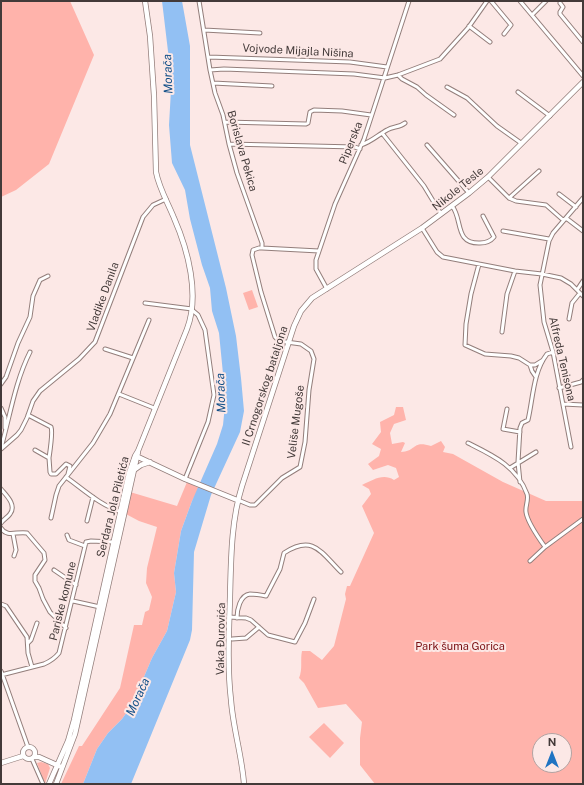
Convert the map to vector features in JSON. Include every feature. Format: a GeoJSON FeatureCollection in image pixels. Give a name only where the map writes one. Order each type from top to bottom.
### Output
{"type":"FeatureCollection","features":[{"type":"Feature","properties":{"kind":"main road","name":"Serdara Jola Piletića"},"geometry":{"type":"LineString","coordinates":[[56,784],[75,734],[113,542],[123,512],[129,473],[188,326],[192,310],[193,292],[189,268],[180,233],[158,179],[156,167],[155,102],[150,38],[145,1]]}},
{"type":"Feature","properties":{"kind":"main road","name":"Nikole Tesle"},"geometry":{"type":"LineString","coordinates":[[327,289],[422,228],[469,193],[488,177],[583,82]]}},
{"type":"Feature","properties":{"kind":"main road","name":"II Crnogorskog bataljona"},"geometry":{"type":"LineString","coordinates":[[237,500],[297,318],[304,306],[312,298],[327,289]]}},
{"type":"Feature","properties":{"kind":"main road","name":"Serdara Jola Piletića"},"geometry":{"type":"LineString","coordinates":[[49,784],[68,740],[74,720],[134,470],[136,456]]}},
{"type":"Feature","properties":{"kind":"main road"},"geometry":{"type":"LineString","coordinates":[[136,456],[237,500]]}},
{"type":"Feature","properties":{"kind":"main road"},"geometry":{"type":"LineString","coordinates":[[134,470],[141,465],[150,462]]}},
{"type":"Feature","properties":{"kind":"main road","name":"Vaka Đurovića"},"geometry":{"type":"LineString","coordinates":[[237,500],[231,555],[229,670],[230,697],[244,784]]}},
{"type":"Feature","properties":{"kind":"main road"},"geometry":{"type":"LineString","coordinates":[[23,756],[24,750],[30,747],[35,750],[33,758]]}},
{"type":"Feature","properties":{"kind":"main road"},"geometry":{"type":"LineString","coordinates":[[1,763],[23,756],[27,759],[39,757],[63,767]]}},
{"type":"Feature","properties":{"kind":"main road","name":"Vaka Đurovića"},"geometry":{"type":"LineString","coordinates":[[241,784],[243,777]]}},
{"type":"Feature","properties":{"kind":"street","name":"Borislava Pekica"},"geometry":{"type":"LineString","coordinates":[[199,1],[210,70],[217,101],[225,122],[229,144],[262,248]]}},
{"type":"Feature","properties":{"kind":"street","name":"Piperska"},"geometry":{"type":"LineString","coordinates":[[327,289],[316,266],[316,260],[335,204],[361,147],[386,67],[409,1]]}},
{"type":"Feature","properties":{"kind":"street"},"geometry":{"type":"LineString","coordinates":[[210,70],[224,69],[354,74],[383,78],[398,75],[440,59],[470,26],[487,1]]}},
{"type":"Feature","properties":{"kind":"street"},"geometry":{"type":"LineString","coordinates":[[491,1],[511,25],[504,34]]}},
{"type":"Feature","properties":{"kind":"street"},"geometry":{"type":"LineString","coordinates":[[520,1],[583,76]]}},
{"type":"Feature","properties":{"kind":"street"},"geometry":{"type":"LineString","coordinates":[[532,15],[546,1]]}},
{"type":"Feature","properties":{"kind":"street"},"geometry":{"type":"LineString","coordinates":[[560,3],[563,7],[560,14],[583,42]]}},
{"type":"Feature","properties":{"kind":"street"},"geometry":{"type":"LineString","coordinates":[[470,26],[490,42]]}},
{"type":"Feature","properties":{"kind":"street"},"geometry":{"type":"LineString","coordinates":[[204,30],[260,33]]}},
{"type":"Feature","properties":{"kind":"street","name":"Vojvode Mijajla Nišina"},"geometry":{"type":"LineString","coordinates":[[209,57],[350,62],[386,67]]}},
{"type":"Feature","properties":{"kind":"street"},"geometry":{"type":"LineString","coordinates":[[398,75],[402,79],[417,87],[454,115]]}},
{"type":"Feature","properties":{"kind":"street"},"geometry":{"type":"LineString","coordinates":[[213,83],[272,86]]}},
{"type":"Feature","properties":{"kind":"street"},"geometry":{"type":"LineString","coordinates":[[447,87],[467,98],[497,126],[521,143]]}},
{"type":"Feature","properties":{"kind":"street"},"geometry":{"type":"LineString","coordinates":[[518,92],[550,116]]}},
{"type":"Feature","properties":{"kind":"street"},"geometry":{"type":"LineString","coordinates":[[225,122],[306,124],[308,123],[310,112],[314,110],[342,111],[371,115]]}},
{"type":"Feature","properties":{"kind":"street"},"geometry":{"type":"LineString","coordinates":[[229,144],[361,147],[388,129],[399,127],[405,123]]}},
{"type":"Feature","properties":{"kind":"street"},"geometry":{"type":"LineString","coordinates":[[382,133],[424,186],[441,214]]}},
{"type":"Feature","properties":{"kind":"street"},"geometry":{"type":"LineString","coordinates":[[427,145],[469,193]]}},
{"type":"Feature","properties":{"kind":"street"},"geometry":{"type":"LineString","coordinates":[[509,198],[539,171]]}},
{"type":"Feature","properties":{"kind":"street"},"geometry":{"type":"LineString","coordinates":[[488,177],[509,198],[516,201],[546,205],[583,231]]}},
{"type":"Feature","properties":{"kind":"street"},"geometry":{"type":"LineString","coordinates":[[559,194],[576,207]]}},
{"type":"Feature","properties":{"kind":"street"},"geometry":{"type":"LineString","coordinates":[[503,231],[549,239],[564,219],[583,198]]}},
{"type":"Feature","properties":{"kind":"street","name":"Vladike Danila"},"geometry":{"type":"LineString","coordinates":[[1,448],[21,430],[33,401],[40,391],[79,359],[95,342],[143,217],[153,205],[166,199]]}},
{"type":"Feature","properties":{"kind":"street"},"geometry":{"type":"LineString","coordinates":[[452,206],[456,212],[462,235],[474,243],[485,243],[492,240],[494,237],[483,216]]}},
{"type":"Feature","properties":{"kind":"street"},"geometry":{"type":"LineString","coordinates":[[422,228],[440,256],[448,259],[515,271],[542,274],[566,280],[582,295],[572,303],[569,319]]}},
{"type":"Feature","properties":{"kind":"street","name":"Alfreda Tenisona"},"geometry":{"type":"LineString","coordinates":[[549,239],[540,285],[544,322],[553,352],[571,447]]}},
{"type":"Feature","properties":{"kind":"street"},"geometry":{"type":"LineString","coordinates":[[288,342],[279,341],[275,338],[261,292],[252,253],[255,249],[262,248],[319,251]]}},
{"type":"Feature","properties":{"kind":"street"},"geometry":{"type":"LineString","coordinates":[[479,264],[471,294],[466,324],[465,345],[484,354],[519,358],[530,365],[535,365],[543,360]]}},
{"type":"Feature","properties":{"kind":"street"},"geometry":{"type":"LineString","coordinates":[[502,332],[507,294],[515,271]]}},
{"type":"Feature","properties":{"kind":"street"},"geometry":{"type":"LineString","coordinates":[[1,384],[6,377],[18,342],[30,317],[33,296],[40,280],[48,276]]}},
{"type":"Feature","properties":{"kind":"street"},"geometry":{"type":"LineString","coordinates":[[577,290],[583,281]]}},
{"type":"Feature","properties":{"kind":"street"},"geometry":{"type":"LineString","coordinates":[[145,303],[192,310],[198,315],[205,330],[214,395],[208,422],[186,479]]}},
{"type":"Feature","properties":{"kind":"street"},"geometry":{"type":"LineString","coordinates":[[51,518],[58,489],[84,456],[104,425],[119,394],[149,320]]}},
{"type":"Feature","properties":{"kind":"street","name":"Veliše Mugoše"},"geometry":{"type":"LineString","coordinates":[[237,500],[250,505],[255,505],[282,478],[300,467],[305,442],[309,390],[314,359],[311,351],[306,347],[301,344],[288,342]]}},
{"type":"Feature","properties":{"kind":"street"},"geometry":{"type":"LineString","coordinates":[[105,349],[133,358]]}},
{"type":"Feature","properties":{"kind":"street"},"geometry":{"type":"LineString","coordinates":[[1,448],[6,434],[15,395],[30,352]]}},
{"type":"Feature","properties":{"kind":"street"},"geometry":{"type":"LineString","coordinates":[[520,482],[518,462],[521,424],[528,420],[536,377],[543,360],[547,354],[553,352]]}},
{"type":"Feature","properties":{"kind":"street"},"geometry":{"type":"LineString","coordinates":[[530,365],[536,377]]}},
{"type":"Feature","properties":{"kind":"street"},"geometry":{"type":"LineString","coordinates":[[559,388],[581,382],[583,380]]}},
{"type":"Feature","properties":{"kind":"street"},"geometry":{"type":"LineString","coordinates":[[119,394],[154,408]]}},
{"type":"Feature","properties":{"kind":"street"},"geometry":{"type":"LineString","coordinates":[[563,404],[583,405]]}},
{"type":"Feature","properties":{"kind":"street"},"geometry":{"type":"LineString","coordinates":[[1,408],[5,417],[6,434]]}},
{"type":"Feature","properties":{"kind":"street"},"geometry":{"type":"LineString","coordinates":[[507,409],[502,429],[520,432]]}},
{"type":"Feature","properties":{"kind":"street"},"geometry":{"type":"LineString","coordinates":[[28,415],[51,427],[49,458],[51,474],[56,474],[66,464],[70,466],[67,476]]}},
{"type":"Feature","properties":{"kind":"street"},"geometry":{"type":"LineString","coordinates":[[468,443],[504,462],[510,468],[527,495],[527,517],[545,548]]}},
{"type":"Feature","properties":{"kind":"street"},"geometry":{"type":"LineString","coordinates":[[35,450],[49,458]]}},
{"type":"Feature","properties":{"kind":"street"},"geometry":{"type":"LineString","coordinates":[[510,468],[536,452]]}},
{"type":"Feature","properties":{"kind":"street"},"geometry":{"type":"LineString","coordinates":[[67,476],[93,497],[112,509],[123,512]]}},
{"type":"Feature","properties":{"kind":"street"},"geometry":{"type":"LineString","coordinates":[[1,489],[11,502],[13,508],[11,513],[1,523]]}},
{"type":"Feature","properties":{"kind":"street"},"geometry":{"type":"LineString","coordinates":[[87,522],[93,497]]}},
{"type":"Feature","properties":{"kind":"street"},"geometry":{"type":"LineString","coordinates":[[530,561],[583,519]]}},
{"type":"Feature","properties":{"kind":"street"},"geometry":{"type":"LineString","coordinates":[[1,528],[5,532],[13,534],[20,532],[27,533],[40,547],[46,558],[35,575],[35,581],[50,612],[66,628]]}},
{"type":"Feature","properties":{"kind":"street"},"geometry":{"type":"LineString","coordinates":[[13,534],[16,546],[14,556]]}},
{"type":"Feature","properties":{"kind":"street"},"geometry":{"type":"LineString","coordinates":[[67,535],[70,540],[85,546],[86,542],[91,540],[113,542]]}},
{"type":"Feature","properties":{"kind":"street"},"geometry":{"type":"LineString","coordinates":[[237,618],[237,612],[244,596],[249,594],[266,596],[280,569],[284,553],[294,547],[303,544],[317,548],[341,572]]}},
{"type":"Feature","properties":{"kind":"street","name":"Pariske komune"},"geometry":{"type":"LineString","coordinates":[[1,674],[49,662],[59,652],[73,601],[85,546]]}},
{"type":"Feature","properties":{"kind":"street"},"geometry":{"type":"LineString","coordinates":[[54,570],[76,585]]}},
{"type":"Feature","properties":{"kind":"street"},"geometry":{"type":"LineString","coordinates":[[229,618],[246,618],[251,620],[268,635],[294,642],[305,623],[314,599]]}},
{"type":"Feature","properties":{"kind":"street"},"geometry":{"type":"LineString","coordinates":[[73,601],[101,607]]}},
{"type":"Feature","properties":{"kind":"street"},"geometry":{"type":"LineString","coordinates":[[1,604],[6,606],[27,637],[28,653],[32,667]]}},
{"type":"Feature","properties":{"kind":"street"},"geometry":{"type":"LineString","coordinates":[[28,643],[31,640],[37,623]]}},
{"type":"Feature","properties":{"kind":"street"},"geometry":{"type":"LineString","coordinates":[[232,639],[246,638],[259,627]]}},
{"type":"Feature","properties":{"kind":"street"},"geometry":{"type":"LineString","coordinates":[[1,674],[28,748]]}},
{"type":"Feature","properties":{"kind":"street"},"geometry":{"type":"LineString","coordinates":[[33,758],[42,784]]}},
{"type":"Feature","properties":{"kind":"green space"},"geometry":{"type":"Polygon","coordinates":[[[1,1],[70,1],[94,55],[49,164],[16,190],[1,197],[1,1]]]}},
{"type":"Feature","properties":{"kind":"green space"},"geometry":{"type":"Polygon","coordinates":[[[252,290],[258,307],[249,310],[243,293],[252,290]]]}},
{"type":"Feature","properties":{"kind":"green space","name":"Park šuma Gorica"},"geometry":{"type":"Polygon","coordinates":[[[396,407],[403,407],[406,420],[394,424],[390,433],[392,444],[405,443],[401,452],[410,450],[417,445],[425,444],[431,446],[441,441],[445,447],[443,452],[453,454],[503,482],[546,501],[583,501],[583,784],[375,784],[360,765],[360,738],[362,722],[346,704],[318,708],[304,683],[299,678],[301,671],[302,651],[310,651],[322,660],[334,646],[346,599],[345,594],[347,586],[350,586],[374,533],[362,506],[371,494],[369,489],[362,485],[382,477],[394,480],[399,477],[396,468],[388,465],[373,470],[368,464],[379,456],[381,449],[372,444],[381,432],[380,422],[394,415],[396,407]]]}},
{"type":"Feature","properties":{"kind":"green space"},"geometry":{"type":"Polygon","coordinates":[[[187,482],[199,488],[192,501],[181,531],[174,573],[176,592],[167,631],[152,658],[132,705],[122,719],[108,733],[97,749],[83,784],[61,784],[79,746],[82,746],[120,688],[134,625],[142,625],[145,612],[149,610],[152,597],[146,583],[147,568],[157,527],[139,521],[124,513],[130,492],[177,506],[187,482]]]}},
{"type":"Feature","properties":{"kind":"green space"},"geometry":{"type":"Polygon","coordinates":[[[324,723],[344,743],[330,758],[309,737],[324,723]]]}},
{"type":"Feature","properties":{"kind":"green space"},"geometry":{"type":"Polygon","coordinates":[[[41,762],[48,764],[50,768],[45,784],[37,763],[41,762]]]}},
{"type":"Feature","properties":{"kind":"water","name":"Morača"},"geometry":{"type":"Polygon","coordinates":[[[162,1],[182,1],[190,46],[190,145],[226,288],[236,336],[244,411],[240,432],[211,495],[194,552],[192,630],[190,640],[131,784],[83,784],[97,749],[108,733],[122,719],[132,705],[152,658],[167,631],[176,592],[174,573],[181,531],[192,501],[217,444],[223,425],[225,394],[219,333],[212,311],[210,288],[202,265],[190,219],[185,190],[172,163],[169,125],[171,90],[170,68],[162,1]]]}}]}
